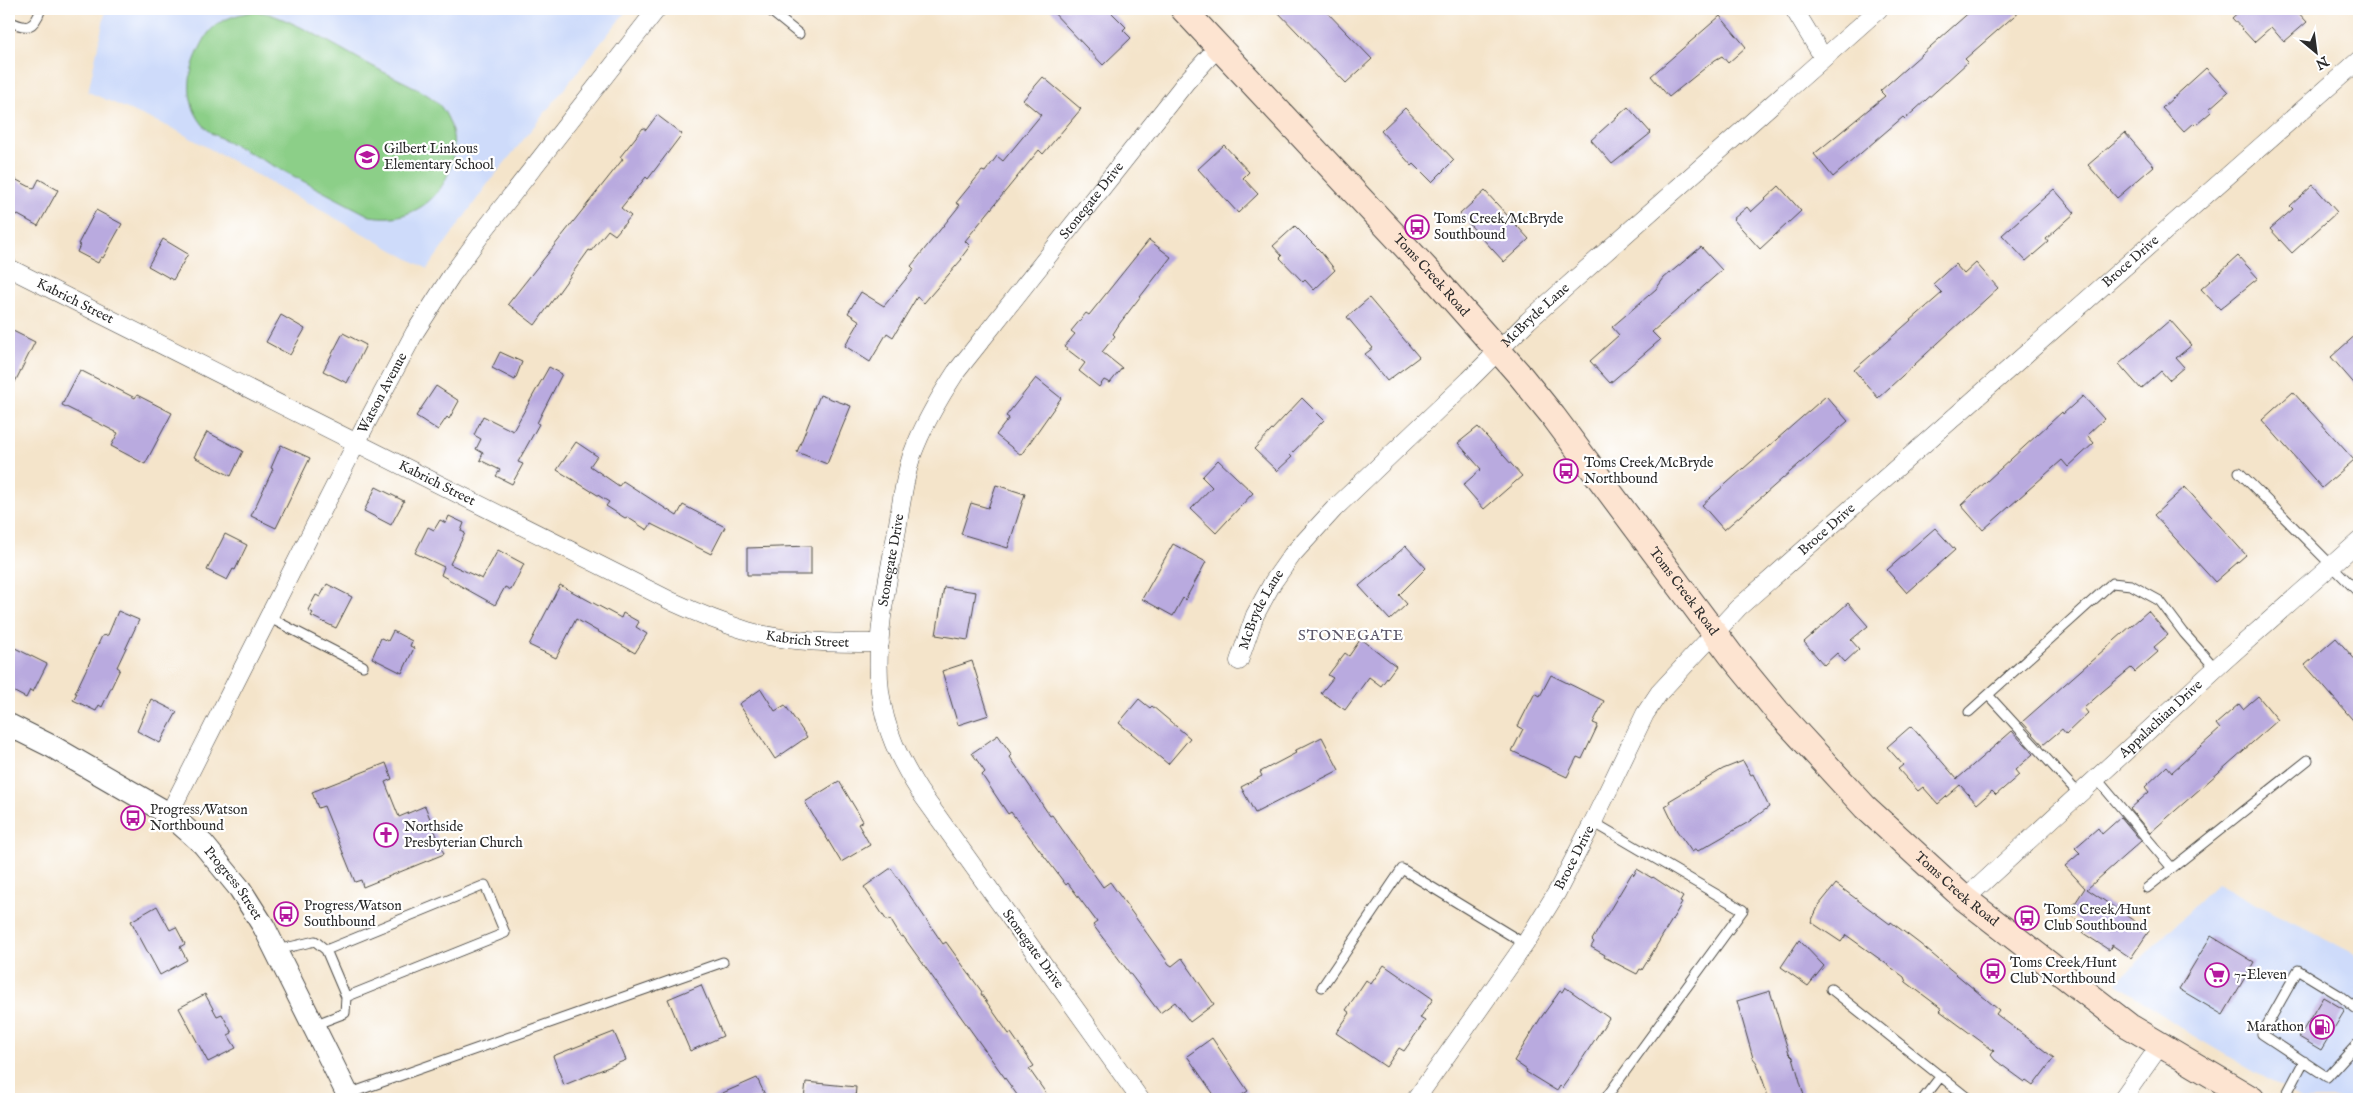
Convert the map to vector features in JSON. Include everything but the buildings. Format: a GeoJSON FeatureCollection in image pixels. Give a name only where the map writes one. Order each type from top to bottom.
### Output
{"type":"FeatureCollection","features":[{"type":"Feature","properties":{"kind":"main road","name":"Toms Creek Road"},"geometry":{"type":"LineString","coordinates":[[1183,9],[1430,273],[1498,350],[1553,416],[1715,634],[1777,711],[1835,776],[1907,848],[1965,899],[2129,1026],[2252,1099]]}},
{"type":"Feature","properties":{"kind":"street","name":"Watson Avenue"},"geometry":{"type":"LineString","coordinates":[[169,814],[356,443],[415,332],[451,276],[657,9]]}},
{"type":"Feature","properties":{"kind":"street"},"geometry":{"type":"LineString","coordinates":[[1794,9],[1824,58]]}},
{"type":"Feature","properties":{"kind":"street","name":"McBryde Lane"},"geometry":{"type":"LineString","coordinates":[[1239,661],[1255,616],[1273,582],[1292,555],[1334,508],[1572,281],[1879,9]]}},
{"type":"Feature","properties":{"kind":"street","name":"Stonegate Drive"},"geometry":{"type":"LineString","coordinates":[[1140,1099],[920,792],[896,752],[885,720],[880,691],[880,643],[888,578],[910,465],[924,427],[935,406],[956,372],[1186,82],[1218,47]]}},
{"type":"Feature","properties":{"kind":"street","name":"Broce Drive"},"geometry":{"type":"LineString","coordinates":[[1416,1099],[1525,944],[1557,892],[1645,714],[1670,681],[1738,608],[2359,60]]}},
{"type":"Feature","properties":{"kind":"street","name":"Kabrich Street"},"geometry":{"type":"LineString","coordinates":[[9,268],[672,602],[716,621],[750,631],[792,639],[823,642],[880,643]]}},
{"type":"Feature","properties":{"kind":"street","name":"Appalachian Drive"},"geometry":{"type":"LineString","coordinates":[[1965,899],[2216,668],[2359,541]]}},
{"type":"Feature","properties":{"kind":"street","name":"Progress Street"},"geometry":{"type":"LineString","coordinates":[[9,725],[53,747],[169,814],[191,831],[224,869],[250,904],[278,950],[348,1097]]}},
{"type":"Feature","properties":{"kind":"street"},"geometry":{"type":"LineString","coordinates":[[2122,1099],[2161,1044]]}},
{"type":"Feature","properties":{"kind":"lane"},"geometry":{"type":"LineString","coordinates":[[9,21],[22,27],[30,26],[36,21],[41,9]]}},
{"type":"Feature","properties":{"kind":"lane"},"geometry":{"type":"LineString","coordinates":[[768,9],[799,34]]}},
{"type":"Feature","properties":{"kind":"lane"},"geometry":{"type":"LineString","coordinates":[[2239,472],[2359,593]]}},
{"type":"Feature","properties":{"kind":"lane"},"geometry":{"type":"LineString","coordinates":[[1969,712],[2112,584],[2132,585],[2160,601],[2184,633],[2216,668]]}},
{"type":"Feature","properties":{"kind":"lane"},"geometry":{"type":"LineString","coordinates":[[268,618],[363,666]]}},
{"type":"Feature","properties":{"kind":"lane"},"geometry":{"type":"LineString","coordinates":[[1988,695],[2079,794]]}},
{"type":"Feature","properties":{"kind":"lane"},"geometry":{"type":"LineString","coordinates":[[2147,888],[2308,760]]}},
{"type":"Feature","properties":{"kind":"lane"},"geometry":{"type":"LineString","coordinates":[[2096,778],[2172,868]]}},
{"type":"Feature","properties":{"kind":"lane"},"geometry":{"type":"LineString","coordinates":[[1593,822],[1743,910],[1604,1099]]}},
{"type":"Feature","properties":{"kind":"lane"},"geometry":{"type":"LineString","coordinates":[[1322,988],[1402,869],[1525,944]]}},
{"type":"Feature","properties":{"kind":"lane"},"geometry":{"type":"LineString","coordinates":[[326,950],[485,885],[505,933],[346,998]]}},
{"type":"Feature","properties":{"kind":"lane"},"geometry":{"type":"LineString","coordinates":[[278,950],[315,941],[326,950],[346,998],[345,1013],[314,1025]]}},
{"type":"Feature","properties":{"kind":"lane"},"geometry":{"type":"LineString","coordinates":[[348,1097],[722,962]]}},
{"type":"Feature","properties":{"kind":"lane"},"geometry":{"type":"LineString","coordinates":[[2359,1011],[2340,995],[2298,970],[2262,1034],[2327,1077],[2359,1042]]}},
{"type":"Feature","properties":{"kind":"lane"},"geometry":{"type":"LineString","coordinates":[[1830,989],[1969,1099]]}},
{"type":"Feature","properties":{"kind":"lane"},"geometry":{"type":"LineString","coordinates":[[2284,1099],[2304,1061]]}},
{"type":"Feature","properties":{"kind":"lane"},"geometry":{"type":"LineString","coordinates":[[1923,1099],[1941,1076]]}},
{"type":"Feature","properties":{"kind":"shaded area","name":"Gilbert Linkous Elementary School"},"geometry":{"type":"Polygon","coordinates":[[[106,9],[628,9],[487,185],[427,269],[174,129],[88,92],[106,9]]]}},
{"type":"Feature","properties":{"kind":"shaded area"},"geometry":{"type":"Polygon","coordinates":[[[2217,884],[2359,956],[2359,1099],[2300,1099],[2192,1035],[2116,983],[2217,884]]]}},
{"type":"Feature","properties":{"kind":"green space"},"geometry":{"type":"Polygon","coordinates":[[[253,12],[272,15],[301,27],[420,90],[436,101],[449,121],[453,136],[453,151],[451,166],[445,181],[436,194],[425,204],[406,214],[391,217],[370,216],[211,133],[202,124],[192,104],[190,83],[194,61],[205,38],[214,27],[232,17],[253,12]]]}},
{"type":"Feature","properties":{"kind":"place","name":"Gilbert Linkous Elementary School"},"geometry":{"type":"Point","coordinates":[367,157]}},
{"type":"Feature","properties":{"kind":"place","name":"Toms Creek/McBryde Southbound"},"geometry":{"type":"Point","coordinates":[1417,227]}},
{"type":"Feature","properties":{"kind":"place","name":"Toms Creek/McBryde Northbound"},"geometry":{"type":"Point","coordinates":[1566,471]}},
{"type":"Feature","properties":{"kind":"place","name":"Progress/Watson Northbound"},"geometry":{"type":"Point","coordinates":[133,818]}},
{"type":"Feature","properties":{"kind":"place","name":"Northside Presbyterian Church"},"geometry":{"type":"Point","coordinates":[386,835]}},
{"type":"Feature","properties":{"kind":"place","name":"Progress/Watson Southbound"},"geometry":{"type":"Point","coordinates":[286,914]}},
{"type":"Feature","properties":{"kind":"place","name":"Toms Creek/Hunt Club Southbound"},"geometry":{"type":"Point","coordinates":[2027,918]}},
{"type":"Feature","properties":{"kind":"place","name":"Toms Creek/Hunt Club Northbound"},"geometry":{"type":"Point","coordinates":[1993,971]}},
{"type":"Feature","properties":{"kind":"place","name":"7-Eleven"},"geometry":{"type":"Point","coordinates":[2217,975]}},
{"type":"Feature","properties":{"kind":"place","name":"Marathon"},"geometry":{"type":"Point","coordinates":[2322,1027]}},
{"type":"Feature","properties":{"kind":"district","name":"STONEGATE"},"geometry":{"type":"Point","coordinates":[1351,635]}}]}
